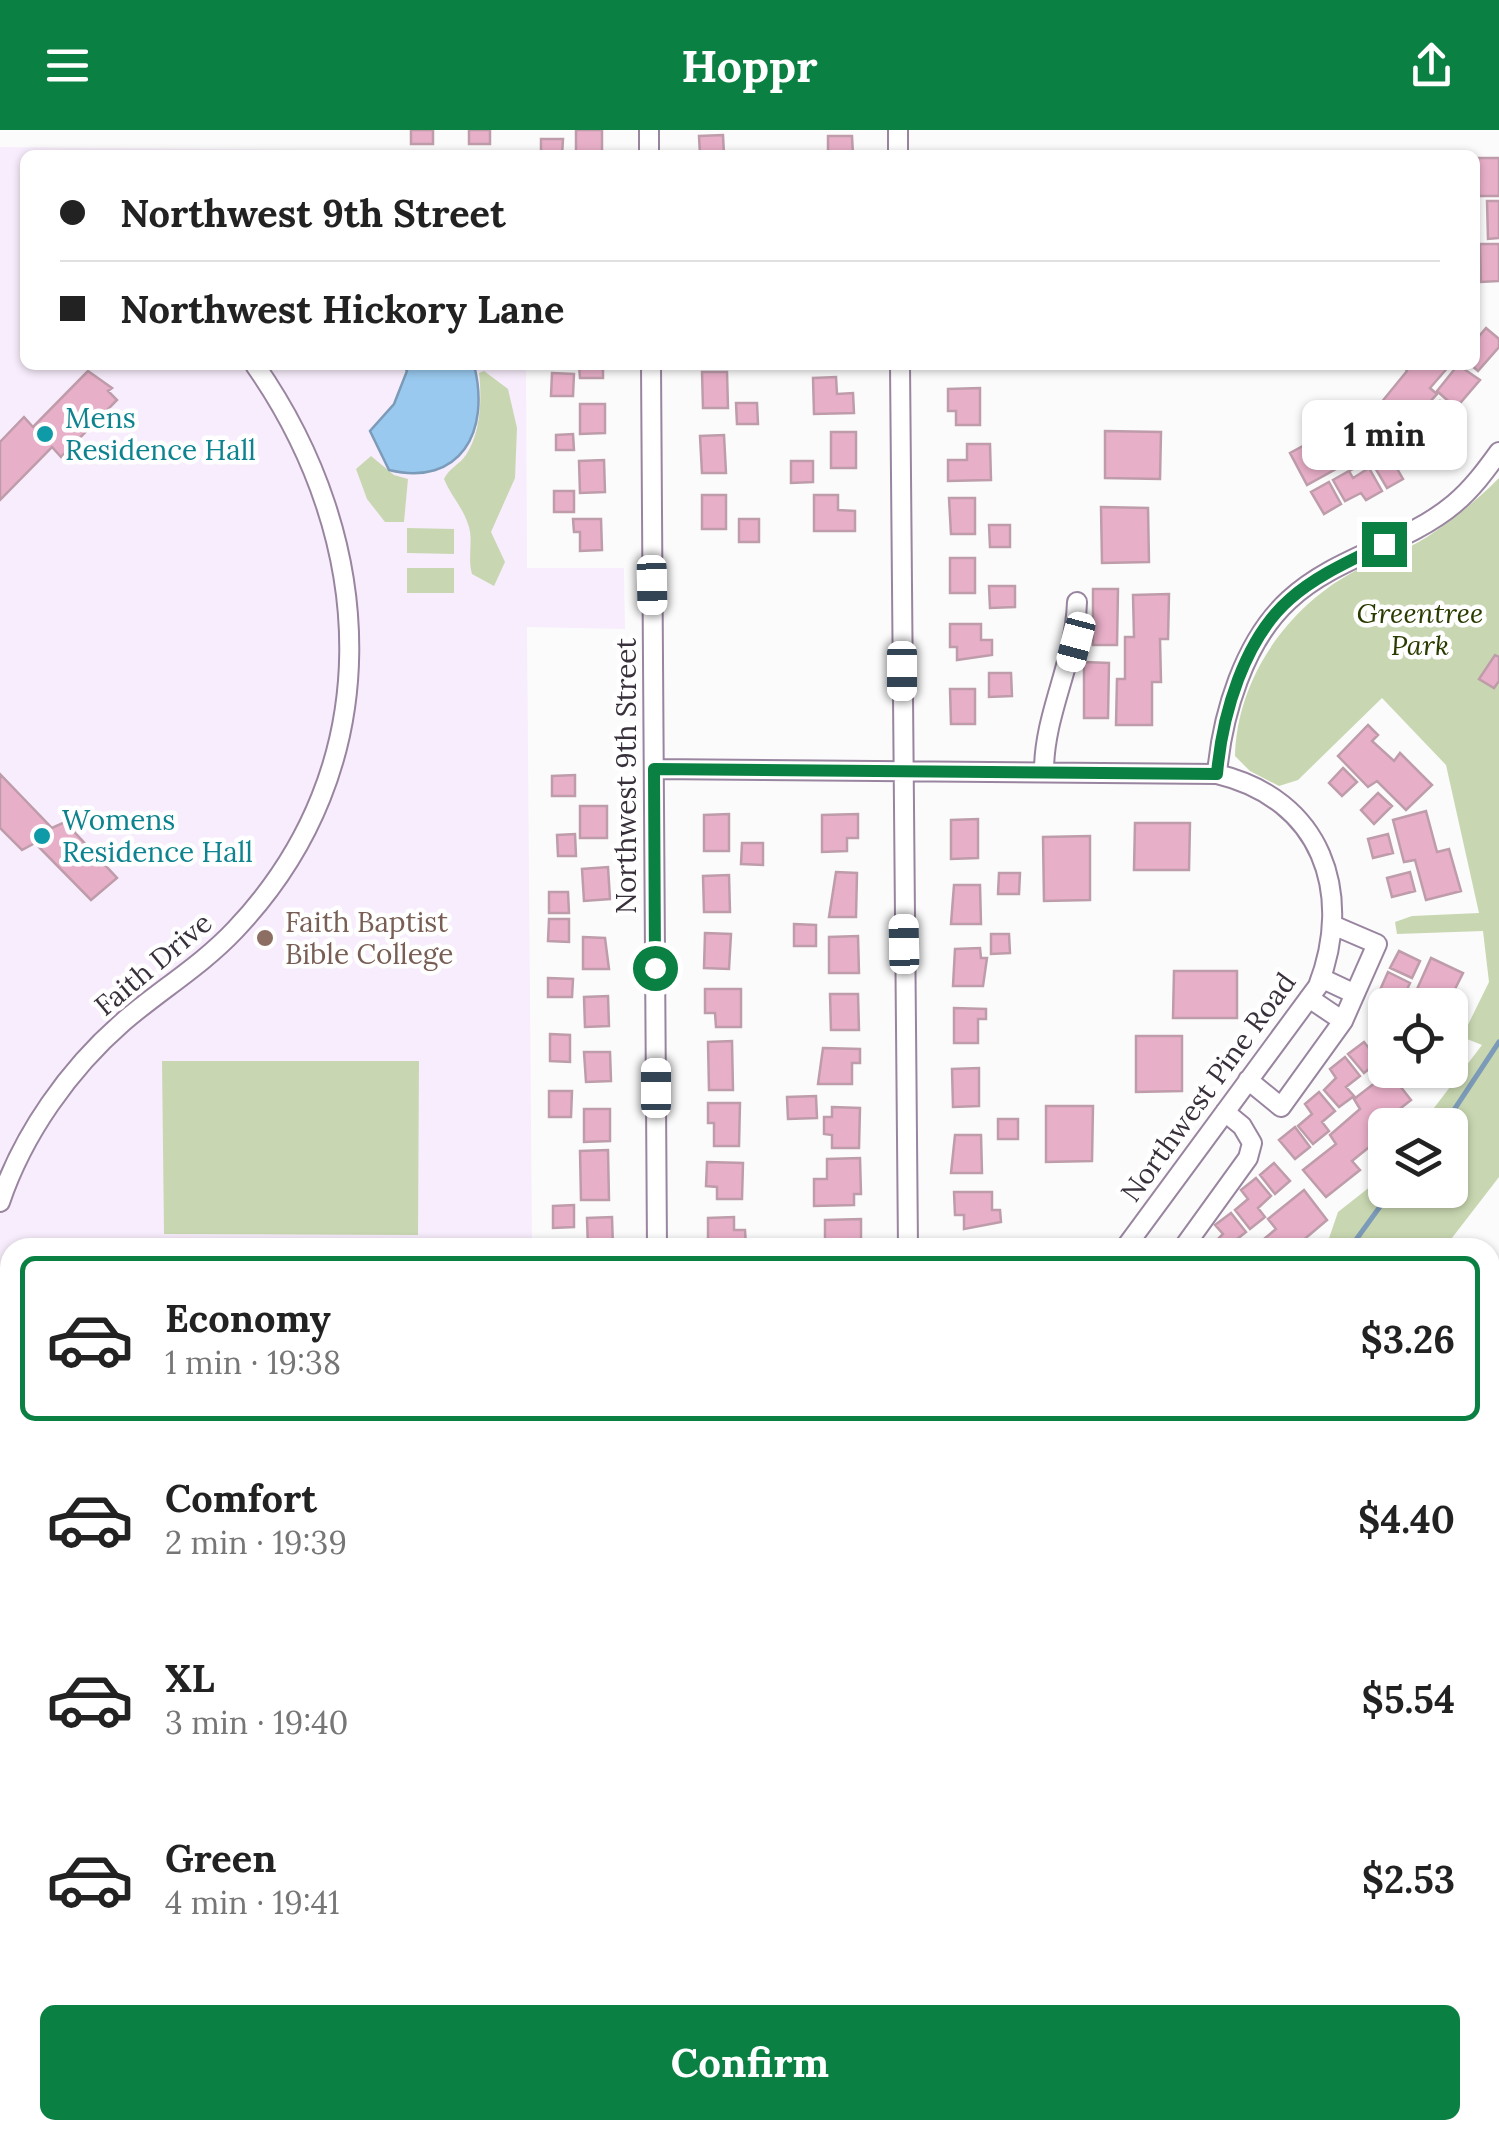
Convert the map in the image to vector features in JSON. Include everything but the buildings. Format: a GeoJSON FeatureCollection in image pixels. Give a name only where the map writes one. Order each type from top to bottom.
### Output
{"type":"FeatureCollection","features":[{"type":"Feature","properties":{"kind":"street","name":"Faith Drive"},"geometry":{"type":"LineString","coordinates":[[0,1202],[14,1162],[58,1094],[94,1052],[126,1018],[205,960],[264,896],[308,823],[330,768],[346,696],[350,652],[350,607],[343,564],[321,480],[304,442],[258,370]]}},
{"type":"Feature","properties":{"kind":"street","name":"Northwest 9th Street"},"geometry":{"type":"LineString","coordinates":[[650,370],[657,1238]]}},
{"type":"Feature","properties":{"kind":"street"},"geometry":{"type":"LineString","coordinates":[[900,370],[908,1238]]}},
{"type":"Feature","properties":{"kind":"street"},"geometry":{"type":"LineString","coordinates":[[654,769],[1217,774],[1234,697],[1250,654],[1274,617],[1316,581],[1455,504],[1499,452]]}},
{"type":"Feature","properties":{"kind":"street"},"geometry":{"type":"LineString","coordinates":[[1044,771],[1048,726],[1076,642],[1077,602]]}},
{"type":"Feature","properties":{"kind":"street","name":"Northwest Pine Road"},"geometry":{"type":"LineString","coordinates":[[1133,1238],[1309,998],[1321,978],[1335,926],[1327,872],[1302,826],[1274,798],[1217,774]]}},
{"type":"Feature","properties":{"kind":"street"},"geometry":{"type":"LineString","coordinates":[[1248,1080],[1281,1107],[1344,1020],[1377,944],[1335,926]]}},
{"type":"Feature","properties":{"kind":"street"},"geometry":{"type":"LineString","coordinates":[[1321,978],[1355,994]]}},
{"type":"Feature","properties":{"kind":"street"},"geometry":{"type":"LineString","coordinates":[[1309,998],[1344,1020]]}},
{"type":"Feature","properties":{"kind":"street"},"geometry":{"type":"LineString","coordinates":[[1190,1238],[1248,1158],[1252,1143],[1225,1112]]}},
{"type":"Feature","properties":{"kind":"shaded area","name":"Faith Baptist Bible College"},"geometry":{"type":"Polygon","coordinates":[[[0,147],[315,150],[20,150],[20,370],[526,370],[527,568],[624,568],[625,629],[527,627],[532,1238],[0,1238],[0,147]]]}},
{"type":"Feature","properties":{"kind":"green space"},"geometry":{"type":"Polygon","coordinates":[[[484,371],[508,389],[517,428],[515,478],[491,532],[505,562],[494,586],[472,574],[468,524],[444,479],[466,455],[475,436],[479,373],[484,371]]]}},
{"type":"Feature","properties":{"kind":"green space"},"geometry":{"type":"Polygon","coordinates":[[[371,456],[394,475],[408,479],[404,522],[385,522],[367,499],[356,469],[371,456]]]}},
{"type":"Feature","properties":{"kind":"green space","name":"Greentree Park"},"geometry":{"type":"Polygon","coordinates":[[[1499,478],[1499,1177],[1452,1238],[1329,1238],[1338,1212],[1368,1188],[1368,1208],[1468,1208],[1468,1108],[1434,1108],[1449,1088],[1468,1088],[1468,1063],[1482,1045],[1468,1039],[1468,1025],[1489,982],[1483,931],[1397,934],[1395,922],[1412,916],[1479,913],[1446,765],[1382,698],[1298,780],[1279,786],[1250,771],[1235,756],[1238,727],[1257,672],[1289,623],[1332,585],[1427,537],[1499,478]]]}},
{"type":"Feature","properties":{"kind":"green space"},"geometry":{"type":"Polygon","coordinates":[[[407,528],[454,529],[454,554],[407,553],[407,528]]]}},
{"type":"Feature","properties":{"kind":"green space"},"geometry":{"type":"Polygon","coordinates":[[[407,568],[454,568],[454,593],[407,593],[407,568]]]}},
{"type":"Feature","properties":{"kind":"green space"},"geometry":{"type":"Polygon","coordinates":[[[162,1061],[419,1061],[418,1235],[164,1234],[162,1061]]]}},
{"type":"Feature","properties":{"kind":"water"},"geometry":{"type":"Polygon","coordinates":[[[475,370],[478,412],[473,432],[452,462],[435,470],[389,470],[370,431],[394,404],[407,371],[475,370]]]}},
{"type":"Feature","properties":{"kind":"waterway"},"geometry":{"type":"LineString","coordinates":[[1455,1108],[1499,1042]]}},
{"type":"Feature","properties":{"kind":"waterway"},"geometry":{"type":"LineString","coordinates":[[1357,1238],[1379,1208]]}},
{"type":"Feature","properties":{"kind":"place","name":"Mens Residence Hall"},"geometry":{"type":"Point","coordinates":[45,434]}},
{"type":"Feature","properties":{"kind":"place","name":"Womens Residence Hall"},"geometry":{"type":"Point","coordinates":[42,836]}},
{"type":"Feature","properties":{"kind":"place","name":"Faith Baptist Bible College"},"geometry":{"type":"Point","coordinates":[265,938]}},
{"type":"Feature","properties":{"kind":"route"},"geometry":{"type":"LineString","coordinates":[[655,968],[654,769],[1217,774],[1219,750],[1234,697],[1250,654],[1274,617],[1303,589],[1384,544]]}}]}
